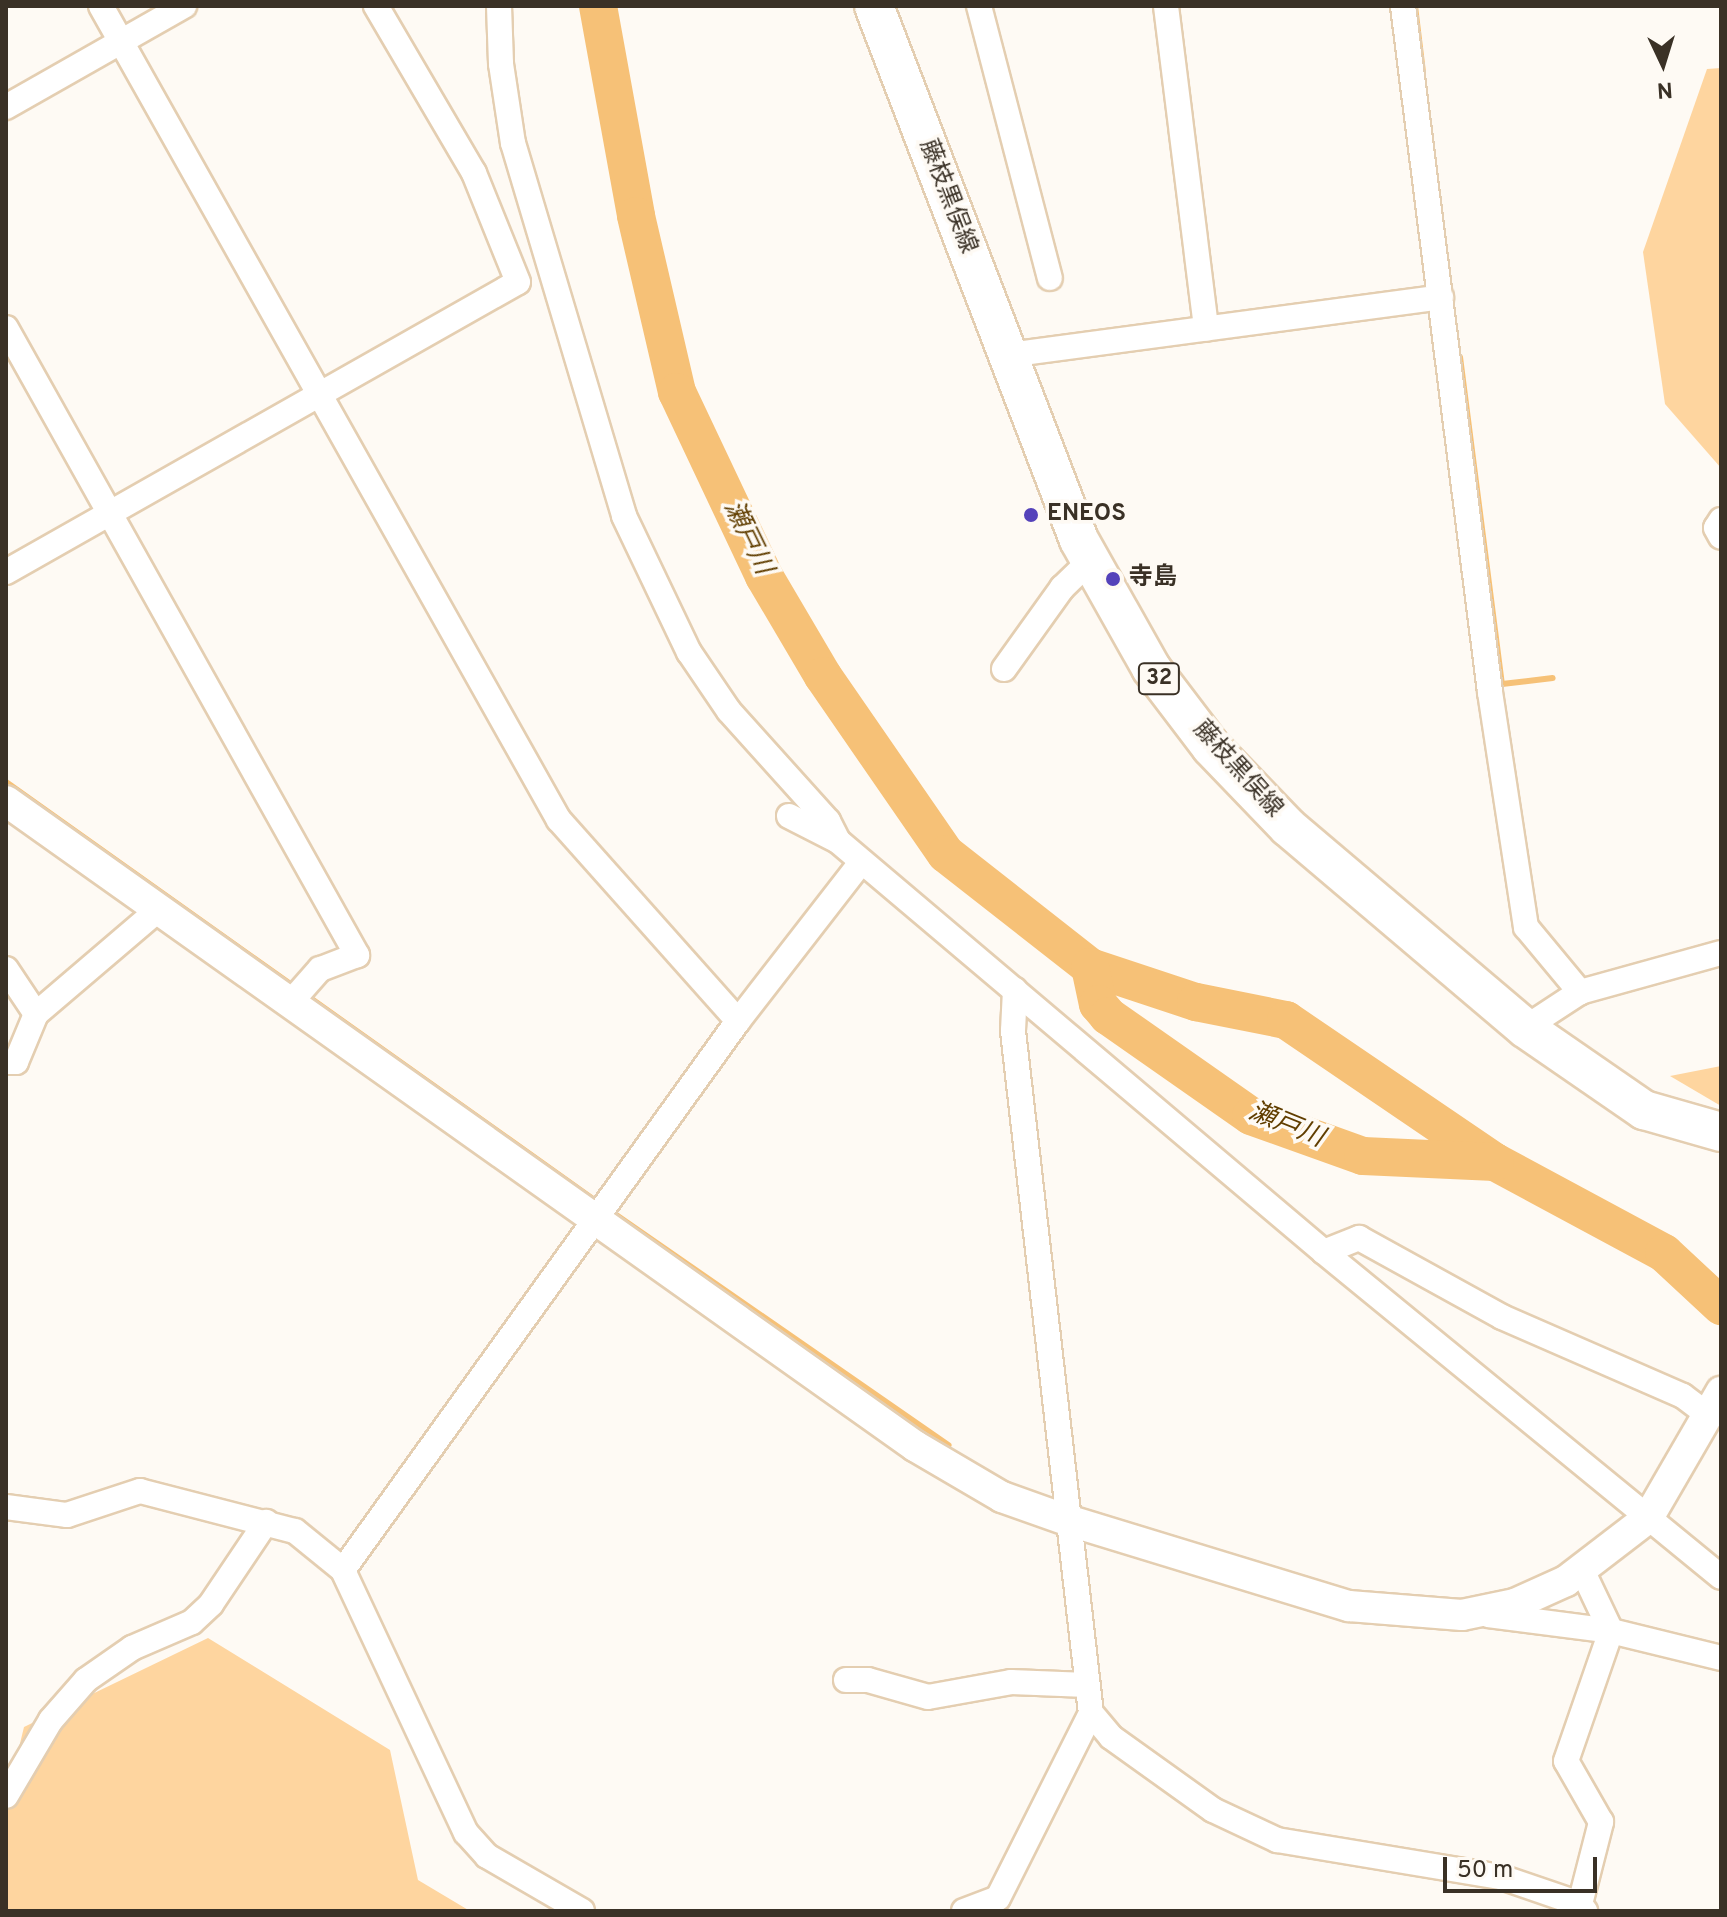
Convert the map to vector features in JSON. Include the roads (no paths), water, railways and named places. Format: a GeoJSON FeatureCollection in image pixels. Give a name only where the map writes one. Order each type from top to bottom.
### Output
{"type":"FeatureCollection","features":[{"type":"Feature","properties":{"kind":"main road","name":"藤枝黒俣線"},"geometry":{"type":"LineString","coordinates":[[874,6],[1088,563],[1151,668],[1211,747],[1288,827],[1525,1028],[1644,1110],[1721,1132]]}},
{"type":"Feature","properties":{"kind":"street"},"geometry":{"type":"LineString","coordinates":[[101,6],[559,820],[738,1021]]}},
{"type":"Feature","properties":{"kind":"street"},"geometry":{"type":"LineString","coordinates":[[6,107],[184,6]]}},
{"type":"Feature","properties":{"kind":"street"},"geometry":{"type":"LineString","coordinates":[[6,572],[518,282],[474,173],[376,6]]}},
{"type":"Feature","properties":{"kind":"street"},"geometry":{"type":"LineString","coordinates":[[499,6],[501,64],[513,143],[624,516],[689,652],[729,711],[828,821],[838,841],[860,864],[1015,990],[1324,1252],[1721,1577]]}},
{"type":"Feature","properties":{"kind":"street"},"geometry":{"type":"LineString","coordinates":[[979,6],[1050,278]]}},
{"type":"Feature","properties":{"kind":"street"},"geometry":{"type":"LineString","coordinates":[[1166,6],[1206,329]]}},
{"type":"Feature","properties":{"kind":"street"},"geometry":{"type":"LineString","coordinates":[[1403,6],[1526,927],[1580,992]]}},
{"type":"Feature","properties":{"kind":"street"},"geometry":{"type":"LineString","coordinates":[[1008,355],[1441,297]]}},
{"type":"Feature","properties":{"kind":"street"},"geometry":{"type":"LineString","coordinates":[[6,328],[357,955],[320,969],[290,1003]]}},
{"type":"Feature","properties":{"kind":"street"},"geometry":{"type":"LineString","coordinates":[[1721,520],[1716,528],[1721,537]]}},
{"type":"Feature","properties":{"kind":"street"},"geometry":{"type":"LineString","coordinates":[[1004,669],[1062,588],[1088,563]]}},
{"type":"Feature","properties":{"kind":"street"},"geometry":{"type":"LineString","coordinates":[[6,801],[915,1446],[1002,1497],[1067,1520],[1349,1606],[1611,1631],[1721,1658]]}},
{"type":"Feature","properties":{"kind":"street"},"geometry":{"type":"LineString","coordinates":[[789,816],[838,841]]}},
{"type":"Feature","properties":{"kind":"street"},"geometry":{"type":"LineString","coordinates":[[343,1570],[593,1219],[738,1021],[860,864]]}},
{"type":"Feature","properties":{"kind":"street"},"geometry":{"type":"LineString","coordinates":[[6,1062],[16,1062],[36,1014],[159,909]]}},
{"type":"Feature","properties":{"kind":"street"},"geometry":{"type":"LineString","coordinates":[[1525,1028],[1580,992],[1721,953]]}},
{"type":"Feature","properties":{"kind":"street"},"geometry":{"type":"LineString","coordinates":[[6,969],[36,1014]]}},
{"type":"Feature","properties":{"kind":"street"},"geometry":{"type":"LineString","coordinates":[[1015,990],[1013,1031],[1087,1685],[1091,1713],[1111,1737],[1213,1810],[1277,1840],[1501,1877],[1583,1908],[1601,1822],[1566,1761],[1611,1631],[1582,1570]]}},
{"type":"Feature","properties":{"kind":"street"},"geometry":{"type":"LineString","coordinates":[[1324,1252],[1359,1238],[1502,1317],[1683,1396],[1715,1404],[1648,1518],[1582,1570],[1515,1604],[1462,1615]]}},
{"type":"Feature","properties":{"kind":"street"},"geometry":{"type":"LineString","coordinates":[[6,1507],[67,1515],[140,1491],[295,1531],[343,1570],[466,1833],[487,1856],[582,1911]]}},
{"type":"Feature","properties":{"kind":"street"},"geometry":{"type":"LineString","coordinates":[[6,1796],[51,1720],[86,1680],[132,1648],[192,1622],[211,1604],[266,1522]]}},
{"type":"Feature","properties":{"kind":"street"},"geometry":{"type":"LineString","coordinates":[[846,1680],[928,1697],[1011,1682],[1087,1685]]}},
{"type":"Feature","properties":{"kind":"street"},"geometry":{"type":"LineString","coordinates":[[964,1911],[1000,1904],[1091,1713]]}},
{"type":"Feature","properties":{"kind":"waterway","name":"瀬戸川"},"geometry":{"type":"LineString","coordinates":[[598,6],[636,216],[677,392],[764,576],[823,676],[946,854],[1090,967],[1196,1002],[1286,1020],[1495,1162],[1664,1253],[1721,1306]]}},
{"type":"Feature","properties":{"kind":"waterway"},"geometry":{"type":"LineString","coordinates":[[1415,6],[1423,72]]}},
{"type":"Feature","properties":{"kind":"waterway"},"geometry":{"type":"LineString","coordinates":[[1460,357],[1502,684],[1553,678]]}},
{"type":"Feature","properties":{"kind":"waterway"},"geometry":{"type":"LineString","coordinates":[[6,782],[297,989]]}},
{"type":"Feature","properties":{"kind":"waterway","name":"瀬戸川"},"geometry":{"type":"LineString","coordinates":[[1090,967],[1098,1004],[1108,1016],[1251,1116],[1363,1156],[1495,1162]]}},
{"type":"Feature","properties":{"kind":"waterway"},"geometry":{"type":"LineString","coordinates":[[306,995],[600,1204]]}},
{"type":"Feature","properties":{"kind":"waterway"},"geometry":{"type":"LineString","coordinates":[[609,1210],[949,1445]]}},
{"type":"Feature","properties":{"kind":"place","name":"ENEOS"},"geometry":{"type":"Point","coordinates":[1031,515]}},
{"type":"Feature","properties":{"kind":"place","name":"寺島"},"geometry":{"type":"Point","coordinates":[1113,579]}}]}
